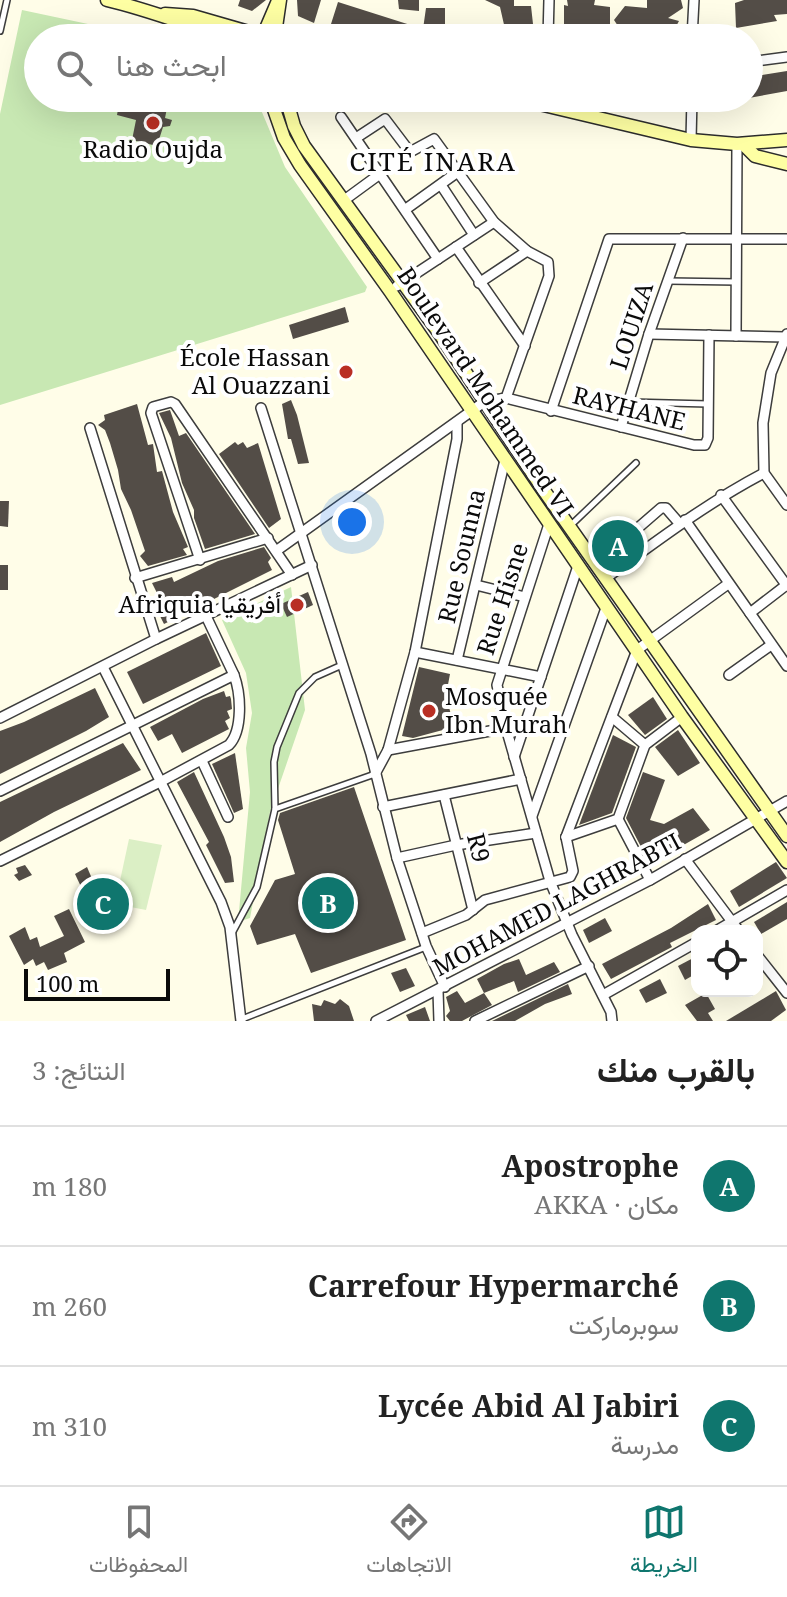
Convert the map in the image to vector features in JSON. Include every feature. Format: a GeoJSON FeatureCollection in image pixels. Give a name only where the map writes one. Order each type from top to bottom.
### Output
{"type":"FeatureCollection","features":[{"type":"Feature","properties":{"kind":"main road"},"geometry":{"type":"LineString","coordinates":[[111,0],[162,14],[183,24]]}},
{"type":"Feature","properties":{"kind":"main road"},"geometry":{"type":"LineString","coordinates":[[274,24],[279,0]]}},
{"type":"Feature","properties":{"kind":"main road"},"geometry":{"type":"LineString","coordinates":[[162,14],[193,16],[224,24]]}},
{"type":"Feature","properties":{"kind":"main road","name":"Boulevard Mohammed VI"},"geometry":{"type":"LineString","coordinates":[[276,112],[292,152],[606,608],[787,862]]}},
{"type":"Feature","properties":{"kind":"main road","name":"Boulevard Mohammed VI"},"geometry":{"type":"LineString","coordinates":[[290,112],[304,146],[403,282],[650,643],[787,836]]}},
{"type":"Feature","properties":{"kind":"main road"},"geometry":{"type":"LineString","coordinates":[[584,112],[691,140],[740,144],[787,140]]}},
{"type":"Feature","properties":{"kind":"main road"},"geometry":{"type":"LineString","coordinates":[[740,144],[755,156],[787,164]]}},
{"type":"Feature","properties":{"kind":"street"},"geometry":{"type":"LineString","coordinates":[[548,24],[549,0]]}},
{"type":"Feature","properties":{"kind":"street"},"geometry":{"type":"LineString","coordinates":[[693,24],[694,0]]}},
{"type":"Feature","properties":{"kind":"street"},"geometry":{"type":"LineString","coordinates":[[763,60],[787,57]]}},
{"type":"Feature","properties":{"kind":"street"},"geometry":{"type":"LineString","coordinates":[[691,140],[692,112]]}},
{"type":"Feature","properties":{"kind":"street"},"geometry":{"type":"LineString","coordinates":[[341,117],[438,259]]}},
{"type":"Feature","properties":{"kind":"street"},"geometry":{"type":"LineString","coordinates":[[356,138],[385,119],[410,152]]}},
{"type":"Feature","properties":{"kind":"street"},"geometry":{"type":"LineString","coordinates":[[343,201],[410,152],[434,139],[494,222],[527,251],[548,262],[550,269],[506,398]]}},
{"type":"Feature","properties":{"kind":"street"},"geometry":{"type":"LineString","coordinates":[[736,336],[740,144]]}},
{"type":"Feature","properties":{"kind":"street"},"geometry":{"type":"LineString","coordinates":[[406,209],[459,171]]}},
{"type":"Feature","properties":{"kind":"street"},"geometry":{"type":"LineString","coordinates":[[441,185],[474,235]]}},
{"type":"Feature","properties":{"kind":"street"},"geometry":{"type":"LineString","coordinates":[[390,291],[494,222]]}},
{"type":"Feature","properties":{"kind":"street","name":"LOUIZA"},"geometry":{"type":"LineString","coordinates":[[621,427],[683,238]]}},
{"type":"Feature","properties":{"kind":"street"},"geometry":{"type":"LineString","coordinates":[[551,411],[609,239],[787,239]]}},
{"type":"Feature","properties":{"kind":"street"},"geometry":{"type":"LineString","coordinates":[[456,247],[525,346]]}},
{"type":"Feature","properties":{"kind":"street"},"geometry":{"type":"LineString","coordinates":[[479,283],[527,251]]}},
{"type":"Feature","properties":{"kind":"street"},"geometry":{"type":"LineString","coordinates":[[649,334],[786,335],[771,373],[764,407],[764,473],[787,505]]}},
{"type":"Feature","properties":{"kind":"street","name":"RAYHANE"},"geometry":{"type":"LineString","coordinates":[[484,402],[506,398],[694,445],[705,445],[708,438],[709,335]]}},
{"type":"Feature","properties":{"kind":"street"},"geometry":{"type":"LineString","coordinates":[[276,551],[484,402]]}},
{"type":"Feature","properties":{"kind":"street"},"geometry":{"type":"LineString","coordinates":[[200,560],[151,413],[153,407],[175,404],[292,575]]}},
{"type":"Feature","properties":{"kind":"street"},"geometry":{"type":"LineString","coordinates":[[261,408],[343,664],[397,858],[441,989],[439,1021]]}},
{"type":"Feature","properties":{"kind":"street"},"geometry":{"type":"LineString","coordinates":[[375,774],[388,750],[415,652],[457,439],[457,422]]}},
{"type":"Feature","properties":{"kind":"street"},"geometry":{"type":"LineString","coordinates":[[90,428],[156,639]]}},
{"type":"Feature","properties":{"kind":"street","name":"Rue Sounna"},"geometry":{"type":"LineString","coordinates":[[457,660],[505,460]]}},
{"type":"Feature","properties":{"kind":"street"},"geometry":{"type":"LineString","coordinates":[[606,578],[721,495],[764,473]]}},
{"type":"Feature","properties":{"kind":"street"},"geometry":{"type":"LineString","coordinates":[[721,495],[786,586],[750,613]]}},
{"type":"Feature","properties":{"kind":"street"},"geometry":{"type":"LineString","coordinates":[[639,554],[631,534],[661,508],[666,508],[682,521],[787,666]]}},
{"type":"Feature","properties":{"kind":"street","name":"Rue Hisne"},"geometry":{"type":"LineString","coordinates":[[549,524],[497,685],[506,728],[550,881],[567,924],[614,1018]]}},
{"type":"Feature","properties":{"kind":"street"},"geometry":{"type":"LineString","coordinates":[[135,578],[268,538]]}},
{"type":"Feature","properties":{"kind":"street"},"geometry":{"type":"LineString","coordinates":[[0,718],[312,565]]}},
{"type":"Feature","properties":{"kind":"street"},"geometry":{"type":"LineString","coordinates":[[514,757],[578,566]]}},
{"type":"Feature","properties":{"kind":"street"},"geometry":{"type":"LineString","coordinates":[[422,933],[473,910],[485,900],[570,877],[573,871],[566,837],[637,650],[728,584]]}},
{"type":"Feature","properties":{"kind":"street"},"geometry":{"type":"LineString","coordinates":[[476,585],[525,597]]}},
{"type":"Feature","properties":{"kind":"street"},"geometry":{"type":"LineString","coordinates":[[531,817],[606,608]]}},
{"type":"Feature","properties":{"kind":"street"},"geometry":{"type":"LineString","coordinates":[[0,861],[229,745],[236,735],[239,692],[206,616]]}},
{"type":"Feature","properties":{"kind":"street"},"geometry":{"type":"LineString","coordinates":[[729,675],[771,645]]}},
{"type":"Feature","properties":{"kind":"street"},"geometry":{"type":"LineString","coordinates":[[415,652],[541,677]]}},
{"type":"Feature","properties":{"kind":"street"},"geometry":{"type":"LineString","coordinates":[[103,667],[221,902],[231,935],[241,1020]]}},
{"type":"Feature","properties":{"kind":"street"},"geometry":{"type":"LineString","coordinates":[[0,791],[234,675]]}},
{"type":"Feature","properties":{"kind":"street"},"geometry":{"type":"LineString","coordinates":[[612,717],[645,745]]}},
{"type":"Feature","properties":{"kind":"street"},"geometry":{"type":"LineString","coordinates":[[650,880],[618,819],[645,745],[682,717]]}},
{"type":"Feature","properties":{"kind":"street"},"geometry":{"type":"LineString","coordinates":[[388,750],[506,728]]}},
{"type":"Feature","properties":{"kind":"street"},"geometry":{"type":"LineString","coordinates":[[202,761],[228,817]]}},
{"type":"Feature","properties":{"kind":"street"},"geometry":{"type":"LineString","coordinates":[[383,807],[521,779]]}},
{"type":"Feature","properties":{"kind":"street","name":"R9"},"geometry":{"type":"LineString","coordinates":[[444,795],[473,910]]}},
{"type":"Feature","properties":{"kind":"street","name":"MOHAMED LAGHRABTI"},"geometry":{"type":"LineString","coordinates":[[376,1021],[650,880],[787,801]]}},
{"type":"Feature","properties":{"kind":"street"},"geometry":{"type":"LineString","coordinates":[[566,837],[618,819]]}},
{"type":"Feature","properties":{"kind":"street"},"geometry":{"type":"LineString","coordinates":[[397,858],[536,833]]}},
{"type":"Feature","properties":{"kind":"street"},"geometry":{"type":"LineString","coordinates":[[685,859],[734,925]]}},
{"type":"Feature","properties":{"kind":"street"},"geometry":{"type":"LineString","coordinates":[[727,925],[787,890]]}},
{"type":"Feature","properties":{"kind":"street"},"geometry":{"type":"LineString","coordinates":[[603,995],[691,945]]}},
{"type":"Feature","properties":{"kind":"street"},"geometry":{"type":"LineString","coordinates":[[763,963],[787,993]]}},
{"type":"Feature","properties":{"kind":"street"},"geometry":{"type":"LineString","coordinates":[[475,1021],[589,966]]}},
{"type":"Feature","properties":{"kind":"lane"},"geometry":{"type":"LineString","coordinates":[[0,31],[7,0]]}},
{"type":"Feature","properties":{"kind":"lane"},"geometry":{"type":"LineString","coordinates":[[667,281],[737,282]]}},
{"type":"Feature","properties":{"kind":"lane"},"geometry":{"type":"LineString","coordinates":[[629,402],[708,404]]}},
{"type":"Feature","properties":{"kind":"lane"},"geometry":{"type":"LineString","coordinates":[[569,526],[636,463]]}},
{"type":"Feature","properties":{"kind":"lane"},"geometry":{"type":"LineString","coordinates":[[231,935],[257,887],[275,809],[274,762],[277,747],[299,693],[315,677],[343,664]]}},
{"type":"Feature","properties":{"kind":"lane"},"geometry":{"type":"LineString","coordinates":[[275,809],[375,774]]}},
{"type":"Feature","properties":{"kind":"lane"},"geometry":{"type":"LineString","coordinates":[[241,1020],[426,946]]}},
{"type":"Feature","properties":{"kind":"green space"},"geometry":{"type":"Polygon","coordinates":[[[22,10],[88,24],[24,24],[24,112],[262,112],[285,167],[367,287],[365,292],[0,405],[0,114],[22,10]]]}},
{"type":"Feature","properties":{"kind":"green space"},"geometry":{"type":"Polygon","coordinates":[[[291,587],[305,710],[270,812],[250,918],[238,922],[250,792],[246,748],[252,713],[246,673],[222,620],[291,587]]]}},
{"type":"Feature","properties":{"kind":"green space"},"geometry":{"type":"Polygon","coordinates":[[[129,839],[162,845],[146,910],[115,904],[129,839]]]}},
{"type":"Feature","properties":{"kind":"building"},"geometry":{"type":"Polygon","coordinates":[[[240,0],[266,0],[252,11],[238,6],[240,0]]]}},
{"type":"Feature","properties":{"kind":"building"},"geometry":{"type":"Polygon","coordinates":[[[297,0],[321,0],[314,23],[298,16],[297,0]]]}},
{"type":"Feature","properties":{"kind":"building"},"geometry":{"type":"Polygon","coordinates":[[[398,0],[419,0],[419,11],[399,9],[398,0]]]}},
{"type":"Feature","properties":{"kind":"building"},"geometry":{"type":"Polygon","coordinates":[[[485,0],[514,0],[514,6],[531,6],[533,24],[504,24],[500,7],[485,0]]]}},
{"type":"Feature","properties":{"kind":"building"},"geometry":{"type":"Polygon","coordinates":[[[567,0],[595,0],[594,5],[610,7],[610,24],[564,24],[564,5],[568,6],[567,0]]]}},
{"type":"Feature","properties":{"kind":"building"},"geometry":{"type":"Polygon","coordinates":[[[647,0],[681,0],[683,8],[668,18],[679,21],[677,24],[617,24],[614,20],[625,6],[647,8],[647,0]]]}},
{"type":"Feature","properties":{"kind":"building"},"geometry":{"type":"Polygon","coordinates":[[[744,0],[787,0],[787,14],[774,15],[777,21],[736,24],[735,3],[744,0]]]}},
{"type":"Feature","properties":{"kind":"building"},"geometry":{"type":"Polygon","coordinates":[[[338,2],[407,24],[331,24],[338,2]]]}},
{"type":"Feature","properties":{"kind":"building"},"geometry":{"type":"Polygon","coordinates":[[[426,8],[445,8],[445,24],[424,24],[426,8]]]}},
{"type":"Feature","properties":{"kind":"building"},"geometry":{"type":"Polygon","coordinates":[[[787,71],[787,91],[763,95],[763,75],[787,71]]]}},
{"type":"Feature","properties":{"kind":"building","name":"Radio Oujda"},"geometry":{"type":"Polygon","coordinates":[[[118,112],[166,112],[165,118],[172,120],[170,126],[163,127],[157,146],[132,140],[136,120],[117,115],[118,112]]]}},
{"type":"Feature","properties":{"kind":"building"},"geometry":{"type":"Polygon","coordinates":[[[345,307],[349,322],[293,339],[289,325],[345,307]]]}},
{"type":"Feature","properties":{"kind":"building"},"geometry":{"type":"Polygon","coordinates":[[[291,400],[309,463],[298,464],[291,439],[288,439],[282,404],[291,400]]]}},
{"type":"Feature","properties":{"kind":"building"},"geometry":{"type":"Polygon","coordinates":[[[137,404],[148,445],[153,444],[157,472],[162,471],[173,512],[188,547],[183,549],[187,555],[148,566],[140,556],[145,551],[121,489],[110,443],[105,430],[98,425],[105,420],[104,415],[137,404]]]}},
{"type":"Feature","properties":{"kind":"building"},"geometry":{"type":"Polygon","coordinates":[[[170,410],[179,436],[186,433],[255,534],[205,549],[194,510],[182,483],[171,438],[159,413],[170,410]]]}},
{"type":"Feature","properties":{"kind":"building"},"geometry":{"type":"Polygon","coordinates":[[[235,442],[238,445],[243,442],[247,448],[258,443],[281,519],[269,528],[219,454],[235,442]]]}},
{"type":"Feature","properties":{"kind":"building"},"geometry":{"type":"Polygon","coordinates":[[[0,501],[9,501],[8,527],[0,526],[0,501]]]}},
{"type":"Feature","properties":{"kind":"building"},"geometry":{"type":"Polygon","coordinates":[[[617,534],[629,550],[618,557],[607,542],[617,534]]]}},
{"type":"Feature","properties":{"kind":"building"},"geometry":{"type":"Polygon","coordinates":[[[264,547],[271,558],[268,562],[272,570],[164,624],[157,610],[165,609],[152,583],[172,577],[174,582],[218,561],[264,547]]]}},
{"type":"Feature","properties":{"kind":"building"},"geometry":{"type":"Polygon","coordinates":[[[0,565],[8,565],[8,590],[0,590],[0,565]]]}},
{"type":"Feature","properties":{"kind":"building","name":"Afriquia أفريقيا"},"geometry":{"type":"Polygon","coordinates":[[[308,592],[313,605],[287,617],[281,604],[308,592]]]}},
{"type":"Feature","properties":{"kind":"building"},"geometry":{"type":"Polygon","coordinates":[[[206,633],[221,666],[143,704],[127,672],[206,633]]]}},
{"type":"Feature","properties":{"kind":"building","name":"Mosquée Ibn Murah"},"geometry":{"type":"Polygon","coordinates":[[[419,667],[450,674],[446,695],[454,727],[413,738],[402,736],[419,667]]]}},
{"type":"Feature","properties":{"kind":"building"},"geometry":{"type":"Polygon","coordinates":[[[95,688],[109,717],[0,774],[0,731],[95,688]]]}},
{"type":"Feature","properties":{"kind":"building"},"geometry":{"type":"Polygon","coordinates":[[[224,691],[226,697],[230,696],[231,699],[232,709],[227,711],[230,718],[225,721],[229,729],[182,753],[172,734],[158,741],[150,727],[224,691]]]}},
{"type":"Feature","properties":{"kind":"building"},"geometry":{"type":"Polygon","coordinates":[[[653,697],[667,719],[645,735],[628,715],[653,697]]]}},
{"type":"Feature","properties":{"kind":"building"},"geometry":{"type":"Polygon","coordinates":[[[678,730],[700,763],[678,776],[655,747],[678,730]]]}},
{"type":"Feature","properties":{"kind":"building"},"geometry":{"type":"Polygon","coordinates":[[[613,735],[636,747],[612,813],[579,825],[613,735]]]}},
{"type":"Feature","properties":{"kind":"building"},"geometry":{"type":"Polygon","coordinates":[[[123,743],[141,770],[0,842],[0,802],[123,743]]]}},
{"type":"Feature","properties":{"kind":"building"},"geometry":{"type":"Polygon","coordinates":[[[235,753],[243,809],[234,813],[212,764],[235,753]]]}},
{"type":"Feature","properties":{"kind":"building"},"geometry":{"type":"Polygon","coordinates":[[[194,772],[224,837],[231,857],[234,882],[225,883],[206,845],[209,842],[177,782],[194,772]]]}},
{"type":"Feature","properties":{"kind":"building"},"geometry":{"type":"Polygon","coordinates":[[[643,772],[665,780],[650,820],[664,824],[693,808],[710,830],[650,864],[626,818],[643,772]]]}},
{"type":"Feature","properties":{"kind":"building"},"geometry":{"type":"Polygon","coordinates":[[[354,787],[406,940],[311,973],[295,934],[257,945],[250,926],[275,880],[295,874],[278,820],[280,813],[354,787]]]}},
{"type":"Feature","properties":{"kind":"building"},"geometry":{"type":"Polygon","coordinates":[[[776,862],[787,878],[739,907],[730,891],[776,862]]]}},
{"type":"Feature","properties":{"kind":"building"},"geometry":{"type":"Polygon","coordinates":[[[25,865],[32,875],[19,881],[14,875],[18,873],[16,868],[25,865]]]}},
{"type":"Feature","properties":{"kind":"building"},"geometry":{"type":"Polygon","coordinates":[[[87,867],[96,888],[84,893],[75,874],[87,867]]]}},
{"type":"Feature","properties":{"kind":"building"},"geometry":{"type":"Polygon","coordinates":[[[787,902],[787,919],[763,933],[763,925],[754,922],[787,902]]]}},
{"type":"Feature","properties":{"kind":"building"},"geometry":{"type":"Polygon","coordinates":[[[708,904],[716,920],[706,925],[691,925],[691,932],[670,943],[672,947],[611,979],[602,964],[671,928],[708,904]]]}},
{"type":"Feature","properties":{"kind":"building"},"geometry":{"type":"Polygon","coordinates":[[[69,909],[85,942],[64,953],[67,962],[48,970],[44,962],[36,966],[33,959],[24,965],[9,936],[25,927],[30,940],[37,937],[40,947],[64,936],[54,916],[69,909]]]}},
{"type":"Feature","properties":{"kind":"building"},"geometry":{"type":"Polygon","coordinates":[[[605,918],[612,931],[589,943],[583,930],[605,918]]]}},
{"type":"Feature","properties":{"kind":"building"},"geometry":{"type":"Polygon","coordinates":[[[519,959],[526,975],[554,962],[560,972],[518,992],[514,981],[484,993],[477,979],[519,959]]]}},
{"type":"Feature","properties":{"kind":"building"},"geometry":{"type":"Polygon","coordinates":[[[691,959],[691,976],[685,980],[678,966],[691,959]]]}},
{"type":"Feature","properties":{"kind":"building"},"geometry":{"type":"Polygon","coordinates":[[[406,968],[415,986],[400,992],[391,973],[406,968]]]}},
{"type":"Feature","properties":{"kind":"building"},"geometry":{"type":"Polygon","coordinates":[[[660,979],[667,993],[646,1003],[639,990],[660,979]]]}},
{"type":"Feature","properties":{"kind":"building"},"geometry":{"type":"Polygon","coordinates":[[[568,984],[572,994],[545,1004],[515,1021],[492,1021],[568,984]]]}},
{"type":"Feature","properties":{"kind":"building"},"geometry":{"type":"Polygon","coordinates":[[[457,991],[465,1003],[484,993],[492,1005],[462,1021],[450,1021],[446,1016],[450,1011],[446,997],[457,991]]]}},
{"type":"Feature","properties":{"kind":"building"},"geometry":{"type":"Polygon","coordinates":[[[776,991],[786,1010],[771,1021],[726,1021],[776,991]]]}},
{"type":"Feature","properties":{"kind":"building"},"geometry":{"type":"Polygon","coordinates":[[[699,997],[708,997],[715,1009],[708,1013],[713,1021],[697,1021],[685,1005],[699,997]]]}},
{"type":"Feature","properties":{"kind":"building"},"geometry":{"type":"Polygon","coordinates":[[[340,999],[349,1006],[354,1021],[314,1021],[312,1004],[321,1006],[324,1000],[335,1004],[340,999]]]}},
{"type":"Feature","properties":{"kind":"building"},"geometry":{"type":"Polygon","coordinates":[[[425,1007],[430,1021],[409,1021],[406,1015],[425,1007]]]}},
{"type":"Feature","properties":{"kind":"place","name":"Radio Oujda"},"geometry":{"type":"Point","coordinates":[153,123]}},
{"type":"Feature","properties":{"kind":"place","name":"École Hassan Al Ouazzani"},"geometry":{"type":"Point","coordinates":[346,372]}},
{"type":"Feature","properties":{"kind":"place","name":"Apostrophe"},"geometry":{"type":"Point","coordinates":[618,546]}},
{"type":"Feature","properties":{"kind":"place","name":"Afriquia أفريقيا"},"geometry":{"type":"Point","coordinates":[297,605]}},
{"type":"Feature","properties":{"kind":"place","name":"Mosquée Ibn Murah"},"geometry":{"type":"Point","coordinates":[429,711]}},
{"type":"Feature","properties":{"kind":"place","name":"Carrefour Hypermarché"},"geometry":{"type":"Point","coordinates":[328,903]}},
{"type":"Feature","properties":{"kind":"place","name":"Lycée Abid Al Jabiri"},"geometry":{"type":"Point","coordinates":[103,904]}},
{"type":"Feature","properties":{"kind":"district","name":"CITÉ INARA"},"geometry":{"type":"Point","coordinates":[433,162]}}]}
